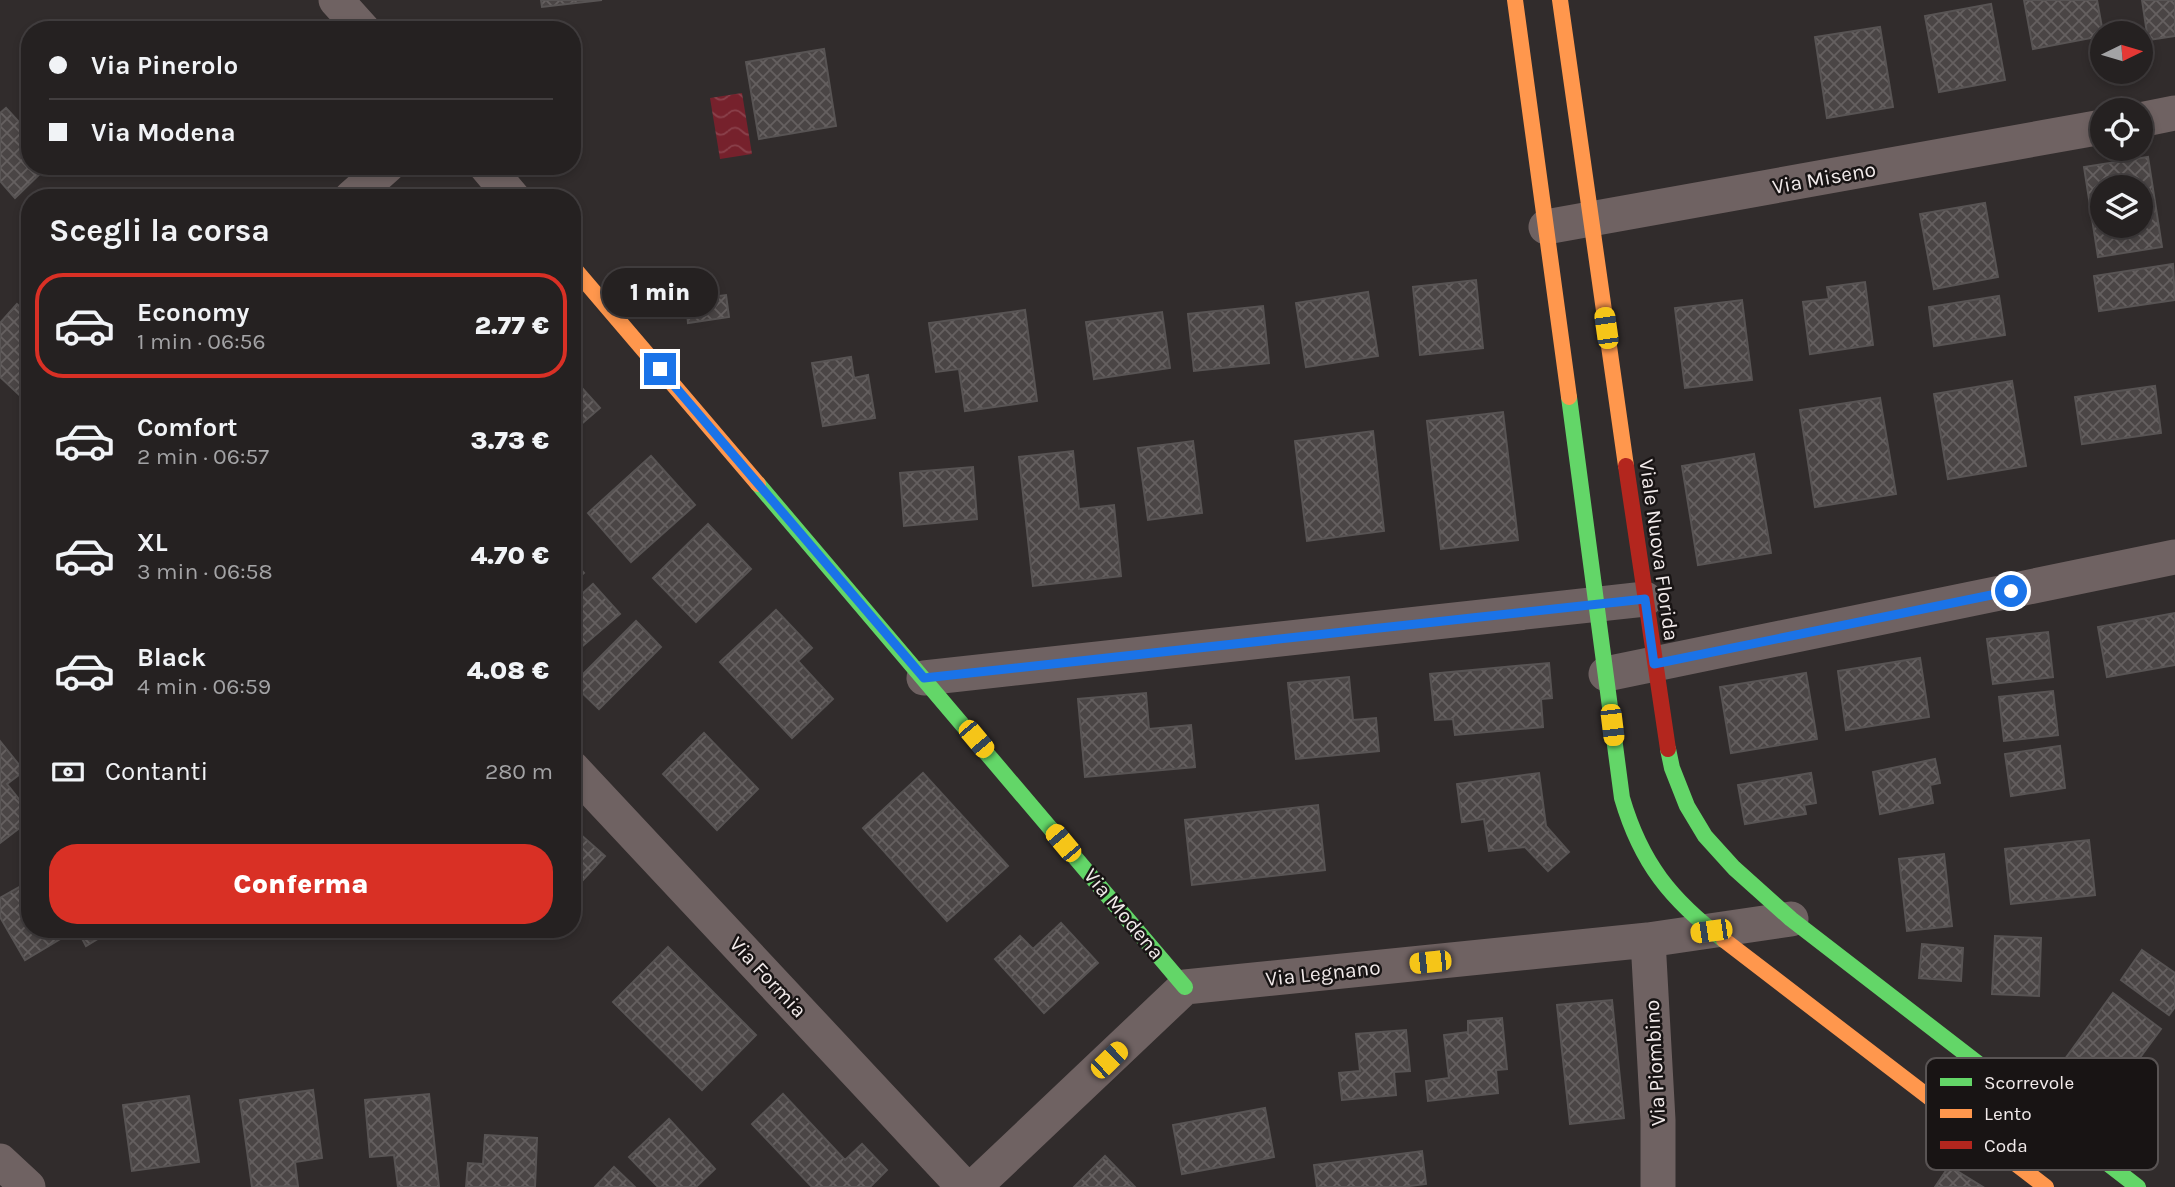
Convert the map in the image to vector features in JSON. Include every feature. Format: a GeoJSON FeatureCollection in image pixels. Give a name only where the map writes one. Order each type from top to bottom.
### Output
{"type":"FeatureCollection","features":[{"type":"Feature","properties":{"kind":"street"},"geometry":{"type":"LineString","coordinates":[[336,0],[355,21]]}},
{"type":"Feature","properties":{"kind":"street"},"geometry":{"type":"LineString","coordinates":[[1514,0],[1618,777],[1631,830],[1645,859],[1681,905],[1711,931],[1926,1095]]}},
{"type":"Feature","properties":{"kind":"street","name":"Viale Nuova Florida"},"geometry":{"type":"LineString","coordinates":[[1560,0],[1654,664],[1672,768],[1687,806],[1719,853],[1791,919],[1971,1058]]}},
{"type":"Feature","properties":{"kind":"street"},"geometry":{"type":"LineString","coordinates":[[2153,117],[2175,113]]}},
{"type":"Feature","properties":{"kind":"street","name":"Via Miseno"},"geometry":{"type":"LineString","coordinates":[[1546,227],[2090,129]]}},
{"type":"Feature","properties":{"kind":"street"},"geometry":{"type":"LineString","coordinates":[[361,189],[377,175]]}},
{"type":"Feature","properties":{"kind":"street"},"geometry":{"type":"LineString","coordinates":[[494,175],[505,189]]}},
{"type":"Feature","properties":{"kind":"street","name":"Via Modena"},"geometry":{"type":"LineString","coordinates":[[581,278],[1185,987]]}},
{"type":"Feature","properties":{"kind":"street"},"geometry":{"type":"LineString","coordinates":[[1606,674],[2175,557]]}},
{"type":"Feature","properties":{"kind":"street"},"geometry":{"type":"LineString","coordinates":[[924,678],[1645,599]]}},
{"type":"Feature","properties":{"kind":"street","name":"Via Formia"},"geometry":{"type":"LineString","coordinates":[[581,778],[964,1187]]}},
{"type":"Feature","properties":{"kind":"street","name":"Via Legnano"},"geometry":{"type":"LineString","coordinates":[[1185,987],[1648,940],[1791,919]]}},
{"type":"Feature","properties":{"kind":"street","name":"Via Piombino"},"geometry":{"type":"LineString","coordinates":[[1648,940],[1658,1120],[1658,1187]]}},
{"type":"Feature","properties":{"kind":"street"},"geometry":{"type":"LineString","coordinates":[[974,1187],[1185,987]]}},
{"type":"Feature","properties":{"kind":"street"},"geometry":{"type":"LineString","coordinates":[[0,1161],[28,1187]]}},
{"type":"Feature","properties":{"kind":"street"},"geometry":{"type":"LineString","coordinates":[[2024,1170],[2046,1187]]}},
{"type":"Feature","properties":{"kind":"street","name":"Viale Nuova Florida"},"geometry":{"type":"LineString","coordinates":[[2116,1170],[2138,1187]]}},
{"type":"Feature","properties":{"kind":"water"},"geometry":{"type":"Polygon","coordinates":[[[742,93],[752,154],[720,159],[710,98],[742,93]]]}},
{"type":"Feature","properties":{"kind":"building"},"geometry":{"type":"Polygon","coordinates":[[[541,0],[602,0],[542,7],[541,0]]]}},
{"type":"Feature","properties":{"kind":"building"},"geometry":{"type":"Polygon","coordinates":[[[2024,0],[2097,0],[2101,21],[2090,21],[2090,38],[2033,49],[2024,0]]]}},
{"type":"Feature","properties":{"kind":"building"},"geometry":{"type":"Polygon","coordinates":[[[2142,0],[2175,0],[2175,36],[2153,39],[2153,21],[2145,21],[2142,0]]]}},
{"type":"Feature","properties":{"kind":"building"},"geometry":{"type":"Polygon","coordinates":[[[1991,4],[2005,80],[1939,92],[1925,16],[1991,4]]]}},
{"type":"Feature","properties":{"kind":"building"},"geometry":{"type":"Polygon","coordinates":[[[1880,27],[1893,107],[1827,118],[1815,37],[1880,27]]]}},
{"type":"Feature","properties":{"kind":"building"},"geometry":{"type":"Polygon","coordinates":[[[824,49],[836,126],[759,139],[746,62],[824,49]]]}},
{"type":"Feature","properties":{"kind":"building"},"geometry":{"type":"Polygon","coordinates":[[[6,108],[21,124],[21,175],[39,175],[21,189],[15,198],[0,181],[0,113],[6,108]]]}},
{"type":"Feature","properties":{"kind":"building"},"geometry":{"type":"Polygon","coordinates":[[[2122,161],[2149,161],[2151,175],[2090,175],[2090,206],[2084,167],[2122,161]]]}},
{"type":"Feature","properties":{"kind":"building"},"geometry":{"type":"Polygon","coordinates":[[[2153,189],[2162,247],[2098,257],[2095,238],[2153,238],[2153,189]]]}},
{"type":"Feature","properties":{"kind":"building"},"geometry":{"type":"Polygon","coordinates":[[[1985,203],[1998,277],[1934,289],[1920,214],[1985,203]]]}},
{"type":"Feature","properties":{"kind":"building"},"geometry":{"type":"Polygon","coordinates":[[[2173,264],[2175,300],[2099,311],[2094,276],[2173,264]]]}},
{"type":"Feature","properties":{"kind":"building"},"geometry":{"type":"Polygon","coordinates":[[[1476,280],[1483,348],[1420,355],[1413,287],[1476,280]]]}},
{"type":"Feature","properties":{"kind":"building"},"geometry":{"type":"Polygon","coordinates":[[[1865,282],[1873,345],[1810,354],[1803,302],[1829,299],[1827,287],[1865,282]]]}},
{"type":"Feature","properties":{"kind":"building"},"geometry":{"type":"Polygon","coordinates":[[[1368,292],[1378,356],[1306,367],[1296,303],[1368,292]]]}},
{"type":"Feature","properties":{"kind":"building"},"geometry":{"type":"Polygon","coordinates":[[[726,295],[729,317],[688,323],[686,300],[726,295]]]}},
{"type":"Feature","properties":{"kind":"building"},"geometry":{"type":"Polygon","coordinates":[[[1999,296],[2005,335],[1934,346],[1929,307],[1999,296]]]}},
{"type":"Feature","properties":{"kind":"building"},"geometry":{"type":"Polygon","coordinates":[[[1742,300],[1752,380],[1685,388],[1675,308],[1742,300]]]}},
{"type":"Feature","properties":{"kind":"building"},"geometry":{"type":"Polygon","coordinates":[[[17,304],[21,308],[21,397],[0,377],[0,323],[17,304]]]}},
{"type":"Feature","properties":{"kind":"building"},"geometry":{"type":"Polygon","coordinates":[[[1263,306],[1269,363],[1194,371],[1188,314],[1263,306]]]}},
{"type":"Feature","properties":{"kind":"building"},"geometry":{"type":"Polygon","coordinates":[[[1025,310],[1037,401],[965,411],[959,369],[936,372],[929,323],[1025,310]]]}},
{"type":"Feature","properties":{"kind":"building"},"geometry":{"type":"Polygon","coordinates":[[[1162,312],[1170,368],[1094,379],[1086,322],[1162,312]]]}},
{"type":"Feature","properties":{"kind":"building"},"geometry":{"type":"Polygon","coordinates":[[[851,357],[854,378],[868,375],[875,418],[823,426],[812,363],[851,357]]]}},
{"type":"Feature","properties":{"kind":"building"},"geometry":{"type":"Polygon","coordinates":[[[2012,381],[2026,466],[1948,479],[1934,394],[2012,381]]]}},
{"type":"Feature","properties":{"kind":"building"},"geometry":{"type":"Polygon","coordinates":[[[2155,386],[2161,433],[2082,444],[2075,397],[2155,386]]]}},
{"type":"Feature","properties":{"kind":"building"},"geometry":{"type":"Polygon","coordinates":[[[581,387],[600,408],[581,424],[581,387]]]}},
{"type":"Feature","properties":{"kind":"building"},"geometry":{"type":"Polygon","coordinates":[[[1880,398],[1896,494],[1815,507],[1800,410],[1880,398]]]}},
{"type":"Feature","properties":{"kind":"building"},"geometry":{"type":"Polygon","coordinates":[[[1503,412],[1518,540],[1441,549],[1427,421],[1503,412]]]}},
{"type":"Feature","properties":{"kind":"building"},"geometry":{"type":"Polygon","coordinates":[[[1373,431],[1384,531],[1307,541],[1295,441],[1373,431]]]}},
{"type":"Feature","properties":{"kind":"building"},"geometry":{"type":"Polygon","coordinates":[[[1193,441],[1202,513],[1148,520],[1138,448],[1193,441]]]}},
{"type":"Feature","properties":{"kind":"building"},"geometry":{"type":"Polygon","coordinates":[[[1073,451],[1079,509],[1114,505],[1121,576],[1033,586],[1019,457],[1073,451]]]}},
{"type":"Feature","properties":{"kind":"building"},"geometry":{"type":"Polygon","coordinates":[[[1754,454],[1771,553],[1698,565],[1682,466],[1754,454]]]}},
{"type":"Feature","properties":{"kind":"building"},"geometry":{"type":"Polygon","coordinates":[[[651,456],[695,505],[631,562],[588,513],[651,456]]]}},
{"type":"Feature","properties":{"kind":"building"},"geometry":{"type":"Polygon","coordinates":[[[973,467],[977,519],[904,526],[900,473],[973,467]]]}},
{"type":"Feature","properties":{"kind":"building"},"geometry":{"type":"Polygon","coordinates":[[[708,524],[751,569],[696,622],[653,578],[708,524]]]}},
{"type":"Feature","properties":{"kind":"building"},"geometry":{"type":"Polygon","coordinates":[[[593,584],[620,614],[581,647],[581,595],[593,584]]]}},
{"type":"Feature","properties":{"kind":"building"},"geometry":{"type":"Polygon","coordinates":[[[776,610],[812,648],[798,661],[833,699],[792,738],[720,662],[776,610]]]}},
{"type":"Feature","properties":{"kind":"building"},"geometry":{"type":"Polygon","coordinates":[[[2175,613],[2175,665],[2107,677],[2098,627],[2175,613]]]}},
{"type":"Feature","properties":{"kind":"building"},"geometry":{"type":"Polygon","coordinates":[[[636,621],[661,647],[599,709],[581,692],[581,676],[636,621]]]}},
{"type":"Feature","properties":{"kind":"building"},"geometry":{"type":"Polygon","coordinates":[[[2048,632],[2053,677],[1993,684],[1987,639],[2048,632]]]}},
{"type":"Feature","properties":{"kind":"building"},"geometry":{"type":"Polygon","coordinates":[[[1920,658],[1929,717],[1846,730],[1838,671],[1920,658]]]}},
{"type":"Feature","properties":{"kind":"building"},"geometry":{"type":"Polygon","coordinates":[[[1549,663],[1552,698],[1541,699],[1543,727],[1455,735],[1453,719],[1435,720],[1430,674],[1549,663]]]}},
{"type":"Feature","properties":{"kind":"building"},"geometry":{"type":"Polygon","coordinates":[[[1806,673],[1817,739],[1731,753],[1720,687],[1806,673]]]}},
{"type":"Feature","properties":{"kind":"building"},"geometry":{"type":"Polygon","coordinates":[[[1349,677],[1353,720],[1376,718],[1379,751],[1296,759],[1288,683],[1349,677]]]}},
{"type":"Feature","properties":{"kind":"building"},"geometry":{"type":"Polygon","coordinates":[[[2053,691],[2058,735],[2004,741],[1999,697],[2053,691]]]}},
{"type":"Feature","properties":{"kind":"building"},"geometry":{"type":"Polygon","coordinates":[[[1146,693],[1149,729],[1191,725],[1195,767],[1085,777],[1078,699],[1146,693]]]}},
{"type":"Feature","properties":{"kind":"building"},"geometry":{"type":"Polygon","coordinates":[[[704,733],[758,789],[717,830],[663,774],[704,733]]]}},
{"type":"Feature","properties":{"kind":"building"},"geometry":{"type":"Polygon","coordinates":[[[0,741],[21,767],[21,773],[7,784],[21,802],[21,827],[0,843],[0,741]]]}},
{"type":"Feature","properties":{"kind":"building"},"geometry":{"type":"Polygon","coordinates":[[[2060,746],[2065,788],[2011,796],[2005,754],[2060,746]]]}},
{"type":"Feature","properties":{"kind":"building"},"geometry":{"type":"Polygon","coordinates":[[[1935,759],[1940,783],[1930,785],[1933,803],[1880,814],[1873,772],[1935,759]]]}},
{"type":"Feature","properties":{"kind":"building"},"geometry":{"type":"Polygon","coordinates":[[[923,773],[1008,866],[947,921],[863,828],[923,773]]]}},
{"type":"Feature","properties":{"kind":"building"},"geometry":{"type":"Polygon","coordinates":[[[1539,773],[1546,826],[1569,852],[1548,871],[1525,847],[1489,851],[1484,819],[1462,822],[1457,784],[1539,773]]]}},
{"type":"Feature","properties":{"kind":"building"},"geometry":{"type":"Polygon","coordinates":[[[1811,773],[1816,803],[1804,805],[1806,814],[1745,824],[1738,785],[1811,773]]]}},
{"type":"Feature","properties":{"kind":"building"},"geometry":{"type":"Polygon","coordinates":[[[1318,805],[1325,870],[1192,885],[1185,820],[1318,805]]]}},
{"type":"Feature","properties":{"kind":"building"},"geometry":{"type":"Polygon","coordinates":[[[581,835],[605,856],[581,882],[581,835]]]}},
{"type":"Feature","properties":{"kind":"building"},"geometry":{"type":"Polygon","coordinates":[[[2089,840],[2095,895],[2011,904],[2005,849],[2089,840]]]}},
{"type":"Feature","properties":{"kind":"building"},"geometry":{"type":"Polygon","coordinates":[[[1944,854],[1952,926],[1907,931],[1899,859],[1944,854]]]}},
{"type":"Feature","properties":{"kind":"building"},"geometry":{"type":"Polygon","coordinates":[[[21,886],[21,938],[62,938],[25,960],[0,917],[0,898],[21,886]]]}},
{"type":"Feature","properties":{"kind":"building"},"geometry":{"type":"Polygon","coordinates":[[[1061,923],[1098,963],[1044,1013],[995,959],[1020,936],[1033,949],[1061,923]]]}},
{"type":"Feature","properties":{"kind":"building"},"geometry":{"type":"Polygon","coordinates":[[[1995,936],[2041,938],[2039,996],[1992,994],[1995,936]]]}},
{"type":"Feature","properties":{"kind":"building"},"geometry":{"type":"Polygon","coordinates":[[[82,938],[99,938],[86,946],[82,938]]]}},
{"type":"Feature","properties":{"kind":"building"},"geometry":{"type":"Polygon","coordinates":[[[1922,944],[1963,948],[1961,981],[1919,978],[1922,944]]]}},
{"type":"Feature","properties":{"kind":"building"},"geometry":{"type":"Polygon","coordinates":[[[668,947],[756,1035],[702,1090],[613,1002],[668,947]]]}},
{"type":"Feature","properties":{"kind":"building"},"geometry":{"type":"Polygon","coordinates":[[[2142,950],[2175,973],[2175,1007],[2169,1015],[2121,980],[2142,950]]]}},
{"type":"Feature","properties":{"kind":"building"},"geometry":{"type":"Polygon","coordinates":[[[2113,993],[2161,1029],[2140,1058],[2066,1058],[2113,993]]]}},
{"type":"Feature","properties":{"kind":"building"},"geometry":{"type":"Polygon","coordinates":[[[1612,1000],[1624,1118],[1570,1124],[1557,1005],[1612,1000]]]}},
{"type":"Feature","properties":{"kind":"building"},"geometry":{"type":"Polygon","coordinates":[[[1502,1018],[1507,1069],[1496,1070],[1498,1093],[1428,1101],[1426,1081],[1449,1078],[1444,1035],[1468,1032],[1468,1021],[1502,1018]]]}},
{"type":"Feature","properties":{"kind":"building"},"geometry":{"type":"Polygon","coordinates":[[[1406,1030],[1410,1071],[1394,1072],[1396,1095],[1342,1100],[1339,1073],[1360,1071],[1356,1034],[1406,1030]]]}},
{"type":"Feature","properties":{"kind":"building"},"geometry":{"type":"Polygon","coordinates":[[[313,1090],[322,1158],[295,1162],[298,1186],[252,1187],[240,1100],[313,1090]]]}},
{"type":"Feature","properties":{"kind":"building"},"geometry":{"type":"Polygon","coordinates":[[[429,1094],[439,1187],[398,1187],[394,1155],[370,1157],[365,1100],[429,1094]]]}},
{"type":"Feature","properties":{"kind":"building"},"geometry":{"type":"Polygon","coordinates":[[[783,1094],[845,1160],[862,1144],[887,1170],[870,1187],[812,1187],[752,1124],[783,1094]]]}},
{"type":"Feature","properties":{"kind":"building"},"geometry":{"type":"Polygon","coordinates":[[[189,1096],[199,1162],[132,1171],[123,1105],[189,1096]]]}},
{"type":"Feature","properties":{"kind":"building"},"geometry":{"type":"Polygon","coordinates":[[[1265,1108],[1274,1157],[1182,1174],[1173,1125],[1265,1108]]]}},
{"type":"Feature","properties":{"kind":"building"},"geometry":{"type":"Polygon","coordinates":[[[669,1119],[715,1169],[696,1187],[658,1187],[629,1157],[669,1119]]]}},
{"type":"Feature","properties":{"kind":"building"},"geometry":{"type":"Polygon","coordinates":[[[485,1135],[537,1138],[535,1187],[466,1187],[468,1163],[483,1164],[485,1135]]]}},
{"type":"Feature","properties":{"kind":"building"},"geometry":{"type":"Polygon","coordinates":[[[1422,1151],[1426,1184],[1402,1187],[1317,1187],[1314,1165],[1422,1151]]]}},
{"type":"Feature","properties":{"kind":"building"},"geometry":{"type":"Polygon","coordinates":[[[1105,1156],[1135,1187],[1074,1187],[1105,1156]]]}},
{"type":"Feature","properties":{"kind":"building"},"geometry":{"type":"Polygon","coordinates":[[[614,1167],[635,1187],[595,1187],[614,1167]]]}},
{"type":"Feature","properties":{"kind":"building"},"geometry":{"type":"Polygon","coordinates":[[[1946,1170],[1955,1170],[1983,1187],[1935,1187],[1946,1170]]]}},
{"type":"Feature","properties":{"kind":"traffic: fast"},"geometry":{"type":"LineString","coordinates":[[1569,397],[1622,798],[1638,842],[1660,878],[1688,910],[1724,940]]}},
{"type":"Feature","properties":{"kind":"traffic: fast"},"geometry":{"type":"LineString","coordinates":[[758,484],[1185,987]]}},
{"type":"Feature","properties":{"kind":"traffic: fast"},"geometry":{"type":"LineString","coordinates":[[1668,749],[1672,768],[1687,806],[1705,836],[1734,868],[1791,919],[1971,1058]]}},
{"type":"Feature","properties":{"kind":"traffic: fast"},"geometry":{"type":"LineString","coordinates":[[2116,1170],[2138,1187]]}},
{"type":"Feature","properties":{"kind":"traffic: slow"},"geometry":{"type":"LineString","coordinates":[[1515,0],[1569,397]]}},
{"type":"Feature","properties":{"kind":"traffic: slow"},"geometry":{"type":"LineString","coordinates":[[1560,0],[1626,466]]}},
{"type":"Feature","properties":{"kind":"traffic: slow"},"geometry":{"type":"LineString","coordinates":[[581,277],[758,484]]}},
{"type":"Feature","properties":{"kind":"traffic: slow"},"geometry":{"type":"LineString","coordinates":[[1724,940],[1926,1095]]}},
{"type":"Feature","properties":{"kind":"traffic: slow"},"geometry":{"type":"LineString","coordinates":[[2024,1170],[2046,1187]]}},
{"type":"Feature","properties":{"kind":"traffic: jam"},"geometry":{"type":"LineString","coordinates":[[1626,466],[1668,749]]}},
{"type":"Feature","properties":{"kind":"route"},"geometry":{"type":"LineString","coordinates":[[660,369],[924,678],[1645,599],[1654,664],[2011,591]]}}]}
